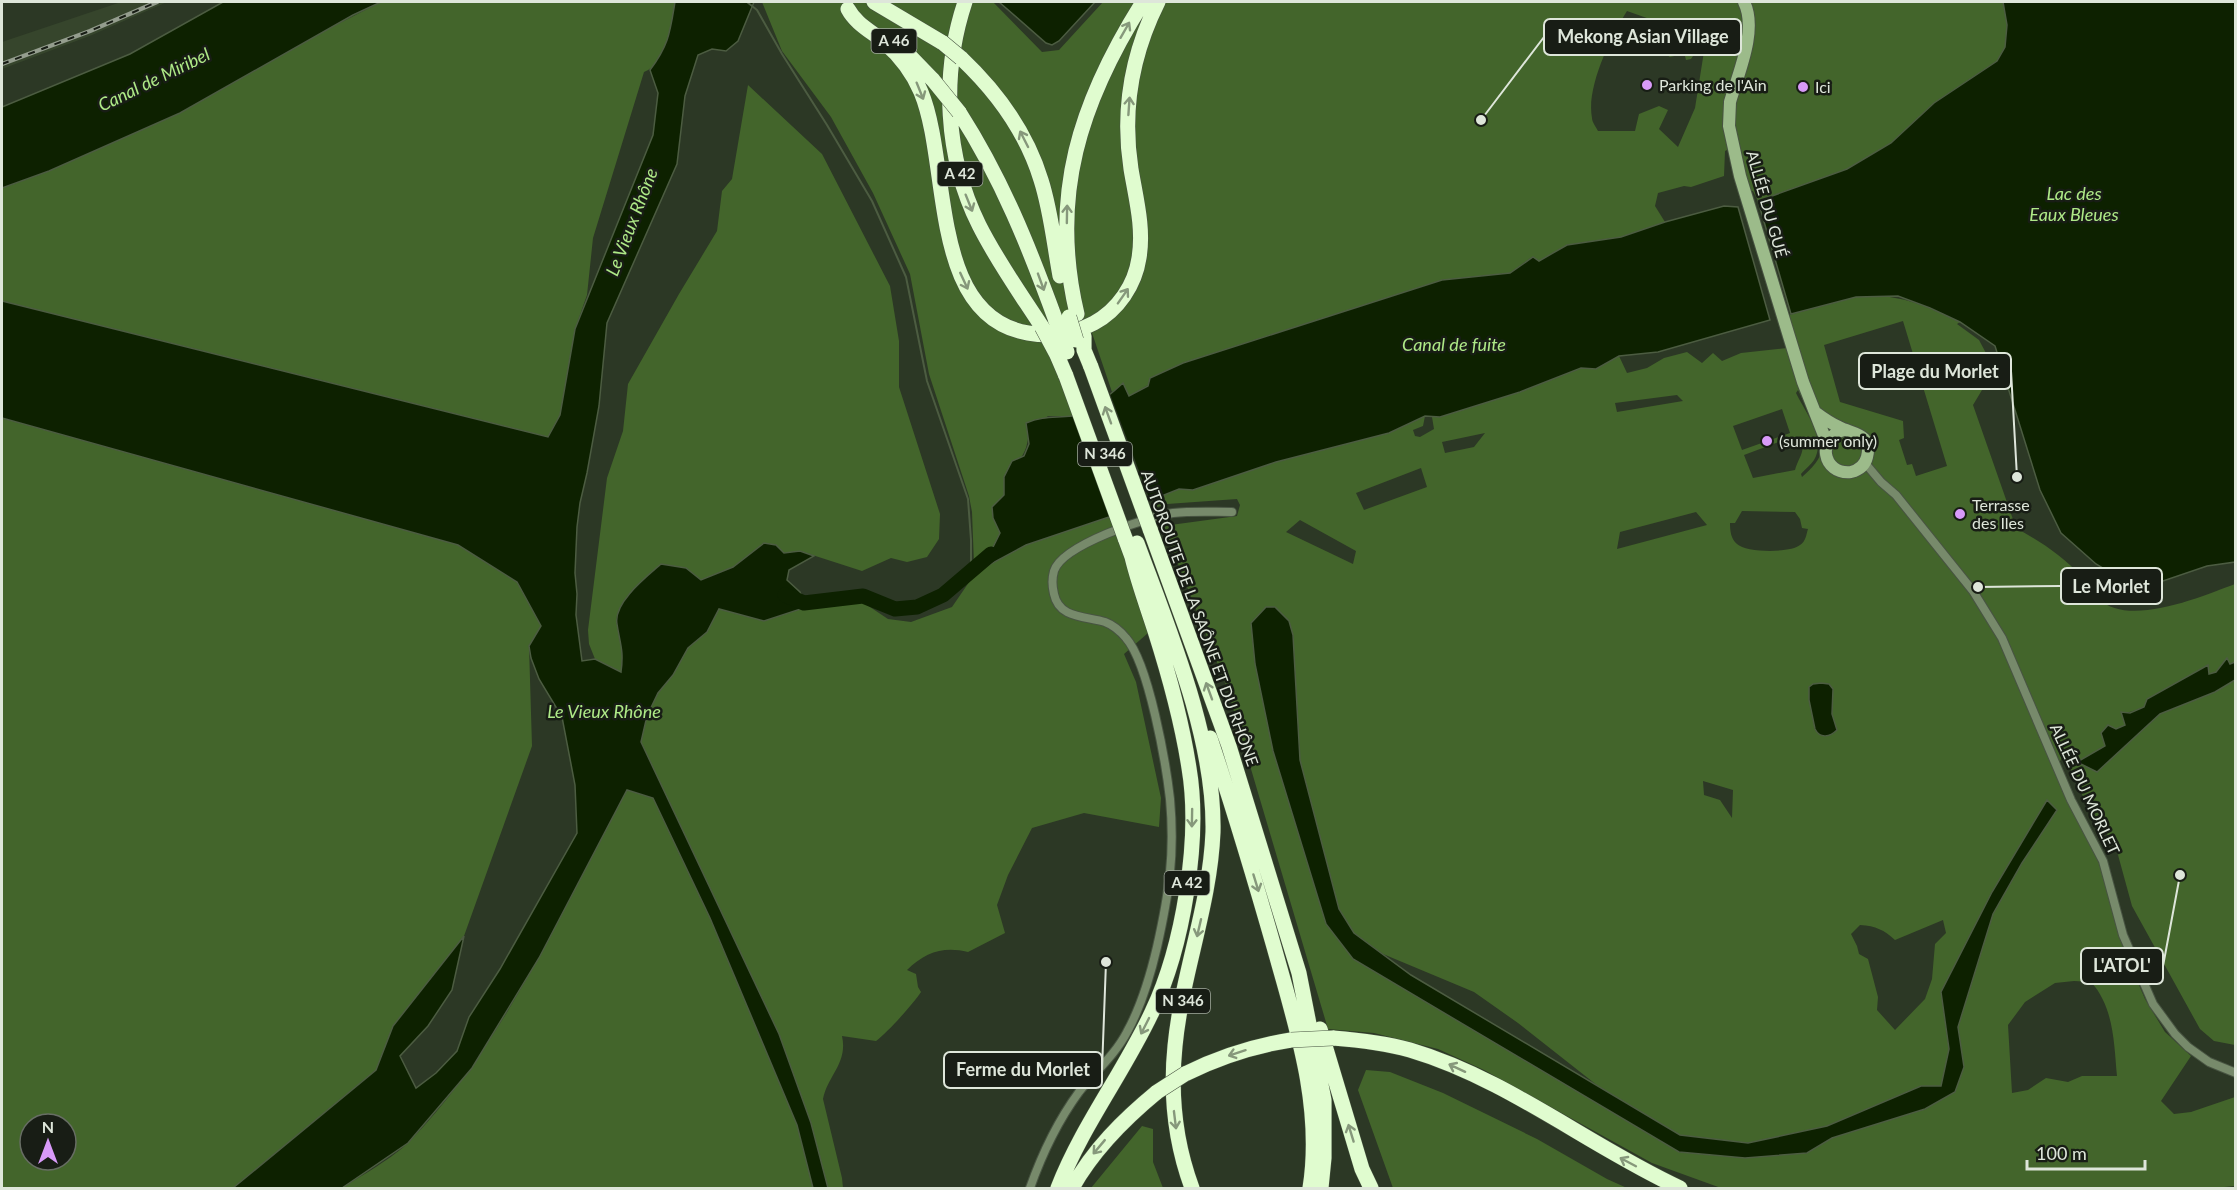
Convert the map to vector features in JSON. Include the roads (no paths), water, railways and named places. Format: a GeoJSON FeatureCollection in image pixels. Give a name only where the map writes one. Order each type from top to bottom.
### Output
{"type":"FeatureCollection","features":[{"type":"Feature","properties":{"kind":"highway"},"geometry":{"type":"LineString","coordinates":[[873,2],[943,44],[961,58],[998,97],[1030,150],[1045,194],[1061,320]]}},
{"type":"Feature","properties":{"kind":"highway","name":"AUTOROUTE DE LA SAÔNE ET DU RHÔNE"},"geometry":{"type":"LineString","coordinates":[[965,2],[956,35],[950,76],[951,122],[957,165],[979,225],[995,254],[1061,320],[1074,346],[1091,367],[1229,746],[1299,974],[1324,1100],[1324,1158],[1321,1188]]}},
{"type":"Feature","properties":{"kind":"highway","name":"AUTOROUTE DE LA SAÔNE ET DU RHÔNE"},"geometry":{"type":"LineString","coordinates":[[1061,320],[1070,278],[1066,236],[1069,187],[1077,141],[1103,72],[1123,33],[1143,2]]}},
{"type":"Feature","properties":{"kind":"highway"},"geometry":{"type":"LineString","coordinates":[[843,5],[854,19],[905,63],[922,93],[933,135],[954,257],[961,277],[973,299],[985,312],[1016,330],[1036,335],[1055,335],[1079,330],[1105,316],[1123,297],[1136,272],[1140,227],[1129,153],[1129,100],[1136,60],[1158,2]]}},
{"type":"Feature","properties":{"kind":"highway","name":"A 46"},"geometry":{"type":"LineString","coordinates":[[843,5],[858,13],[894,40],[933,80]]}},
{"type":"Feature","properties":{"kind":"highway","name":"N 346"},"geometry":{"type":"LineString","coordinates":[[933,80],[959,112],[990,163],[1074,346],[1070,374],[1130,537],[1168,627],[1197,720],[1211,789],[1213,829],[1208,889],[1175,1044],[1172,1100],[1180,1152],[1189,1181]]}},
{"type":"Feature","properties":{"kind":"highway","name":"A 42"},"geometry":{"type":"LineString","coordinates":[[1058,1188],[1082,1138],[1125,1065],[1152,1011],[1173,954],[1188,876],[1193,820],[1190,770],[1171,690],[1132,557],[1130,537]]}},
{"type":"Feature","properties":{"kind":"highway","name":"N 346"},"geometry":{"type":"LineString","coordinates":[[1132,557],[1158,623],[1188,711],[1207,818],[1213,829]]}},
{"type":"Feature","properties":{"kind":"highway"},"geometry":{"type":"LineString","coordinates":[[1197,720],[1207,729],[1220,769],[1259,895],[1307,1071],[1314,1143],[1310,1188]]}},
{"type":"Feature","properties":{"kind":"highway"},"geometry":{"type":"LineString","coordinates":[[1299,974],[1308,992],[1362,1169],[1371,1188]]}},
{"type":"Feature","properties":{"kind":"highway"},"geometry":{"type":"LineString","coordinates":[[1071,1188],[1086,1164],[1130,1113],[1185,1074],[1211,1061],[1240,1051],[1291,1040],[1333,1038],[1381,1043],[1447,1063],[1490,1083],[1616,1156],[1680,1188]]}},
{"type":"Feature","properties":{"kind":"street","name":"ALLÉE DU GUÉ"},"geometry":{"type":"LineString","coordinates":[[1744,2],[1750,19],[1749,33],[1730,102],[1728,114],[1730,132],[1740,176],[1785,327],[1809,401],[1827,443]]}},
{"type":"Feature","properties":{"kind":"street"},"geometry":{"type":"LineString","coordinates":[[1815,412],[1844,430]]}},
{"type":"Feature","properties":{"kind":"street"},"geometry":{"type":"LineString","coordinates":[[1844,430],[1854,431],[1866,442],[1868,453],[1860,467],[1846,473],[1833,468],[1825,455],[1827,443],[1833,434],[1844,430]]}},
{"type":"Feature","properties":{"kind":"street","name":"ALLÉE DU MORLET"},"geometry":{"type":"LineString","coordinates":[[1860,467],[1896,495],[1973,591],[2002,638],[2071,800],[2103,861],[2123,935],[2153,1004],[2175,1034],[2188,1047],[2210,1062],[2235,1073]]}},
{"type":"Feature","properties":{"kind":"street"},"geometry":{"type":"LineString","coordinates":[[1030,1188],[1042,1153],[1059,1121],[1078,1094],[1117,1049],[1128,1032],[1145,995],[1168,895],[1172,861],[1172,830],[1161,740],[1137,657],[1126,638],[1106,623],[1068,614],[1063,610],[1054,598],[1053,574],[1060,560],[1072,550],[1128,526],[1172,513],[1232,512]]}},
{"type":"Feature","properties":{"kind":"water","name":"Canal de Miribel"},"geometry":{"type":"Polygon","coordinates":[[[223,2],[381,2],[353,15],[180,113],[49,171],[2,188],[2,107],[130,54],[223,2]]]}},
{"type":"Feature","properties":{"kind":"water","name":"Le Vieux Rhône"},"geometry":{"type":"Polygon","coordinates":[[[675,2],[754,2],[738,41],[726,51],[712,49],[698,55],[685,96],[677,164],[607,323],[599,406],[577,527],[576,615],[582,661],[595,659],[621,672],[622,652],[617,616],[625,599],[661,564],[686,568],[701,580],[733,567],[764,543],[776,545],[784,553],[800,551],[814,556],[789,570],[787,580],[800,592],[804,603],[813,605],[764,621],[719,609],[707,632],[688,648],[673,675],[658,693],[647,716],[641,742],[779,1034],[811,1123],[828,1188],[813,1188],[797,1125],[710,918],[653,798],[627,790],[539,958],[472,1068],[408,1143],[342,1188],[233,1188],[376,1070],[393,1026],[464,936],[452,990],[428,1026],[400,1056],[416,1088],[436,1073],[457,1051],[469,1017],[500,969],[577,833],[575,785],[562,717],[539,679],[531,658],[529,646],[541,626],[517,582],[458,545],[2,418],[2,301],[548,437],[560,415],[575,329],[653,135],[658,93],[650,70],[668,38],[675,2]]]}},
{"type":"Feature","properties":{"kind":"water"},"geometry":{"type":"Polygon","coordinates":[[[999,2],[1095,2],[1059,41],[1052,45],[1046,43],[999,2]]]}},
{"type":"Feature","properties":{"kind":"water","name":"Lac des Eaux Bleues"},"geometry":{"type":"Polygon","coordinates":[[[2003,2],[2235,2],[2235,562],[2207,566],[2160,582],[2119,578],[2096,564],[2061,533],[2040,490],[1995,346],[1960,322],[1898,296],[1856,297],[1791,314],[1758,201],[1847,169],[1891,143],[1934,103],[1997,61],[2005,47],[2007,25],[2003,2]]]}},
{"type":"Feature","properties":{"kind":"water","name":"Canal de fuite"},"geometry":{"type":"Polygon","coordinates":[[[1724,206],[1738,207],[1770,320],[1658,352],[1619,356],[1596,369],[1581,368],[1520,392],[1440,417],[1425,416],[1389,433],[1276,462],[1193,490],[1179,489],[1109,517],[1026,545],[976,572],[974,564],[992,549],[1000,533],[993,518],[992,507],[1004,495],[1004,477],[1012,461],[1024,456],[1029,444],[1026,423],[1085,412],[1123,383],[1129,396],[1148,386],[1150,378],[1183,363],[1442,280],[1510,273],[1533,257],[1539,261],[1567,245],[1621,237],[1724,206]]]}},
{"type":"Feature","properties":{"kind":"water"},"geometry":{"type":"Polygon","coordinates":[[[1266,607],[1275,607],[1289,621],[1293,635],[1300,760],[1339,909],[1354,933],[1411,975],[1680,1135],[1748,1143],[1827,1126],[1921,1086],[1941,1086],[1949,1049],[1941,992],[1992,892],[2047,800],[2057,810],[2022,863],[1993,914],[1958,1027],[1964,1067],[1955,1092],[1925,1109],[1832,1138],[1807,1153],[1745,1158],[1679,1152],[1353,959],[1326,924],[1273,751],[1255,664],[1251,623],[1266,607]]]}},
{"type":"Feature","properties":{"kind":"water"},"geometry":{"type":"Polygon","coordinates":[[[2227,658],[2230,664],[2235,662],[2235,680],[2215,692],[2160,714],[2097,772],[2077,762],[2105,746],[2101,733],[2108,725],[2116,729],[2125,725],[2121,712],[2130,713],[2144,707],[2147,699],[2208,665],[2209,674],[2216,672],[2227,658]]]}},
{"type":"Feature","properties":{"kind":"water"},"geometry":{"type":"Polygon","coordinates":[[[1821,683],[1829,684],[1833,689],[1832,714],[1837,730],[1825,736],[1815,729],[1809,700],[1809,687],[1821,683]]]}},
{"type":"Feature","properties":{"kind":"waterway"},"geometry":{"type":"LineString","coordinates":[[747,2],[757,10],[872,201],[906,277],[927,381],[968,499],[971,570]]}},
{"type":"Feature","properties":{"kind":"waterway"},"geometry":{"type":"LineString","coordinates":[[785,595],[804,603],[863,596],[895,609],[917,607],[943,595],[991,554]]}},
{"type":"Feature","properties":{"kind":"railway"},"geometry":{"type":"LineString","coordinates":[[2,64],[90,31],[157,2]]}},
{"type":"Feature","properties":{"kind":"place","name":"Parking de l'Ain"},"geometry":{"type":"Point","coordinates":[1647,85]}},
{"type":"Feature","properties":{"kind":"place","name":"Ici"},"geometry":{"type":"Point","coordinates":[1803,87]}},
{"type":"Feature","properties":{"kind":"place","name":"Mekong Asian Village"},"geometry":{"type":"Point","coordinates":[1481,120]}},
{"type":"Feature","properties":{"kind":"place","name":"(summer only)"},"geometry":{"type":"Point","coordinates":[1767,441]}},
{"type":"Feature","properties":{"kind":"place","name":"Plage du Morlet"},"geometry":{"type":"Point","coordinates":[2017,477]}},
{"type":"Feature","properties":{"kind":"place","name":"Terrasse des Iles"},"geometry":{"type":"Point","coordinates":[1960,514]}},
{"type":"Feature","properties":{"kind":"place","name":"Le Morlet"},"geometry":{"type":"Point","coordinates":[1978,587]}},
{"type":"Feature","properties":{"kind":"place","name":"L'ATOL'"},"geometry":{"type":"Point","coordinates":[2180,875]}},
{"type":"Feature","properties":{"kind":"place","name":"Ferme du Morlet"},"geometry":{"type":"Point","coordinates":[1106,962]}}]}
